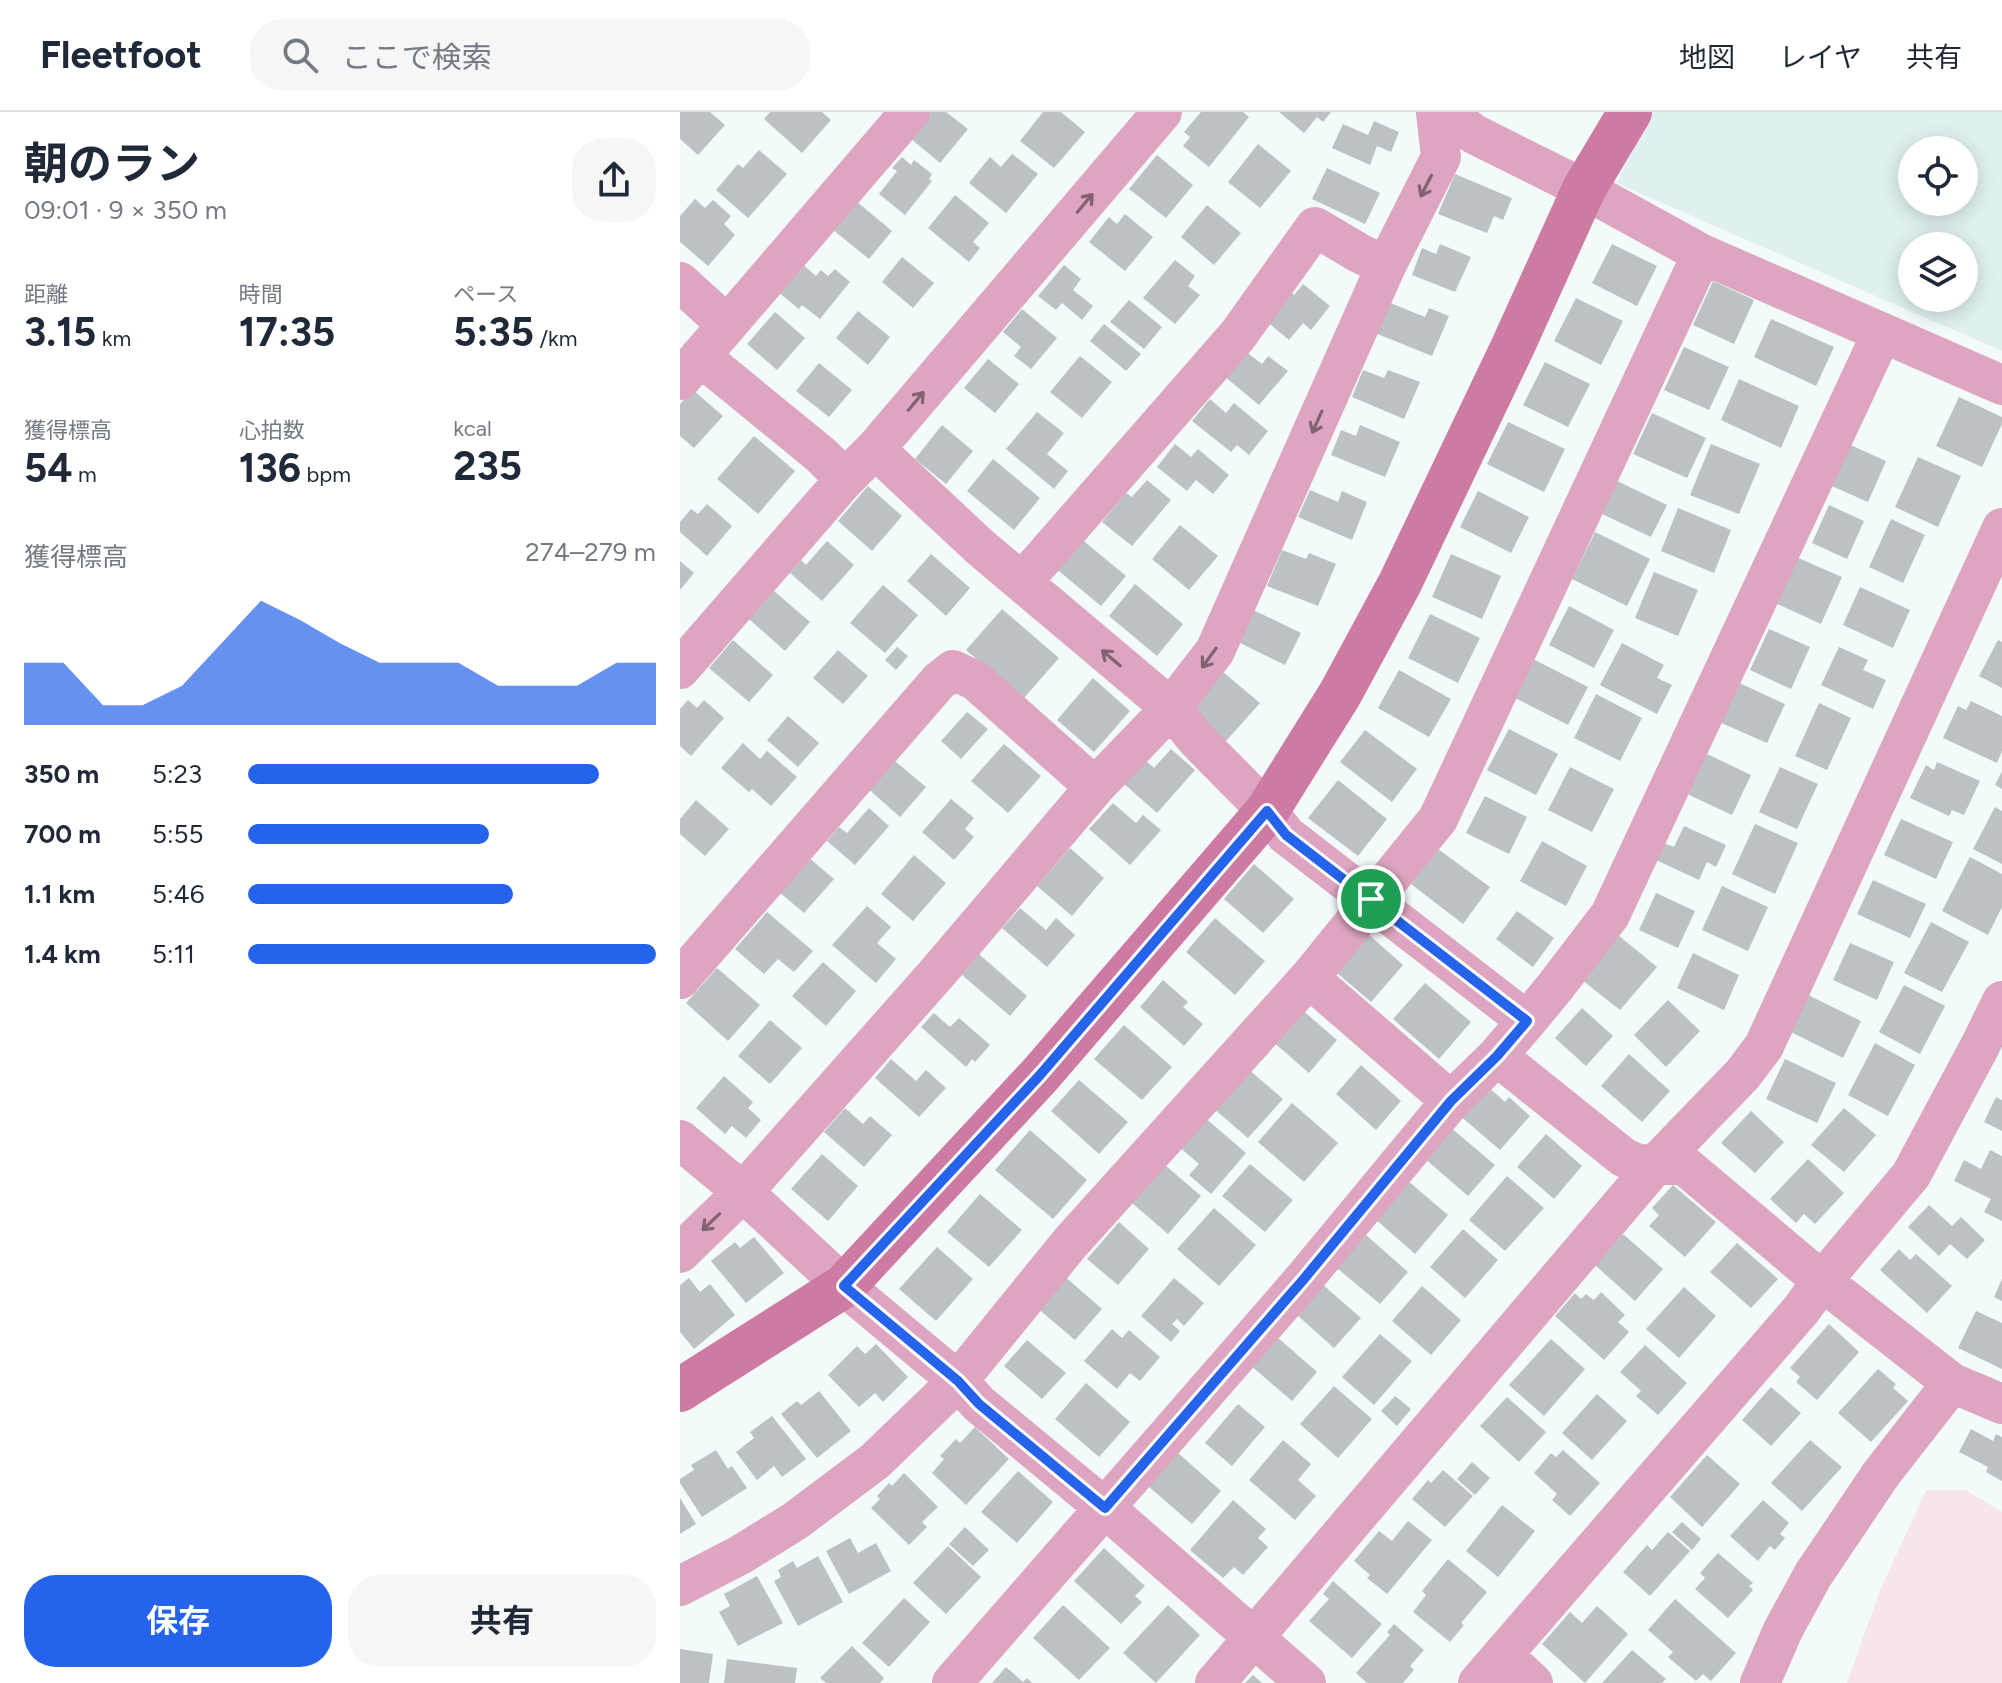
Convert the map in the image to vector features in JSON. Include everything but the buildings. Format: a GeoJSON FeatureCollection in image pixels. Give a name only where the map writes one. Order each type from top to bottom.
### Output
{"type":"FeatureCollection","features":[{"type":"Feature","properties":{"kind":"street"},"geometry":{"type":"LineString","coordinates":[[845,479],[821,455],[690,368],[910,112]]}},
{"type":"Feature","properties":{"kind":"street"},"geometry":{"type":"LineString","coordinates":[[680,669],[845,479],[875,449],[1162,112]]}},
{"type":"Feature","properties":{"kind":"street"},"geometry":{"type":"LineString","coordinates":[[680,1253],[743,1192],[939,971],[1095,787],[1171,708],[1215,651],[1386,266],[1441,157],[1436,112]]}},
{"type":"Feature","properties":{"kind":"street"},"geometry":{"type":"LineString","coordinates":[[1445,112],[1474,134],[1584,189],[1702,254],[2002,385]]}},
{"type":"Feature","properties":{"kind":"street"},"geometry":{"type":"LineString","coordinates":[[680,1390],[844,1286],[1040,1075],[1267,811],[1340,694],[1400,583],[1584,189],[1630,112]]}},
{"type":"Feature","properties":{"kind":"street"},"geometry":{"type":"LineString","coordinates":[[1022,582],[1238,335],[1315,227],[1386,266]]}},
{"type":"Feature","properties":{"kind":"street"},"geometry":{"type":"LineString","coordinates":[[680,1586],[740,1555],[795,1521],[875,1461],[958,1381],[1070,1243],[1309,978],[1438,819],[1702,254]]}},
{"type":"Feature","properties":{"kind":"street"},"geometry":{"type":"LineString","coordinates":[[680,282],[726,324]]}},
{"type":"Feature","properties":{"kind":"street"},"geometry":{"type":"LineString","coordinates":[[952,1683],[1303,1280],[1451,1101],[1527,1021],[1610,915],[1882,333]]}},
{"type":"Feature","properties":{"kind":"street"},"geometry":{"type":"LineString","coordinates":[[875,449],[980,547],[1171,708],[1286,835],[1527,1021]]}},
{"type":"Feature","properties":{"kind":"street"},"geometry":{"type":"LineString","coordinates":[[1215,1683],[1656,1164],[1743,1074],[1764,1046],[2002,528]]}},
{"type":"Feature","properties":{"kind":"street"},"geometry":{"type":"LineString","coordinates":[[680,979],[939,681],[953,670],[976,681],[1095,787]]}},
{"type":"Feature","properties":{"kind":"street"},"geometry":{"type":"LineString","coordinates":[[1309,978],[1451,1101]]}},
{"type":"Feature","properties":{"kind":"street"},"geometry":{"type":"LineString","coordinates":[[1533,1683],[1490,1669],[1801,1310],[1911,1175],[2002,1001]]}},
{"type":"Feature","properties":{"kind":"street"},"geometry":{"type":"LineString","coordinates":[[1497,1056],[1623,1157],[1638,1164],[1684,1165],[1822,1281],[1952,1383],[2002,1404]]}},
{"type":"Feature","properties":{"kind":"street"},"geometry":{"type":"LineString","coordinates":[[680,1140],[743,1192],[844,1286],[958,1381],[979,1404],[1105,1508],[1306,1683]]}},
{"type":"Feature","properties":{"kind":"street"},"geometry":{"type":"LineString","coordinates":[[1760,1683],[1783,1630],[1813,1575],[1881,1474],[1952,1383]]}},
{"type":"Feature","properties":{"kind":"shaded area"},"geometry":{"type":"Polygon","coordinates":[[[1652,112],[2002,112],[2002,351],[1912,312],[1978,312],[1978,232],[1898,232],[1898,306],[1616,183],[1652,112]]]}},
{"type":"Feature","properties":{"kind":"shaded area"},"geometry":{"type":"Polygon","coordinates":[[[1926,1490],[1966,1490],[2002,1512],[2002,1683],[1847,1683],[1879,1593],[1926,1490]]]}},
{"type":"Feature","properties":{"kind":"route"},"geometry":{"type":"LineString","coordinates":[[1267,811],[1286,835],[1371,899],[1527,1021],[1451,1101],[1303,1280],[1105,1508],[979,1404],[958,1381],[844,1286],[1040,1075],[1267,811]]}}]}
